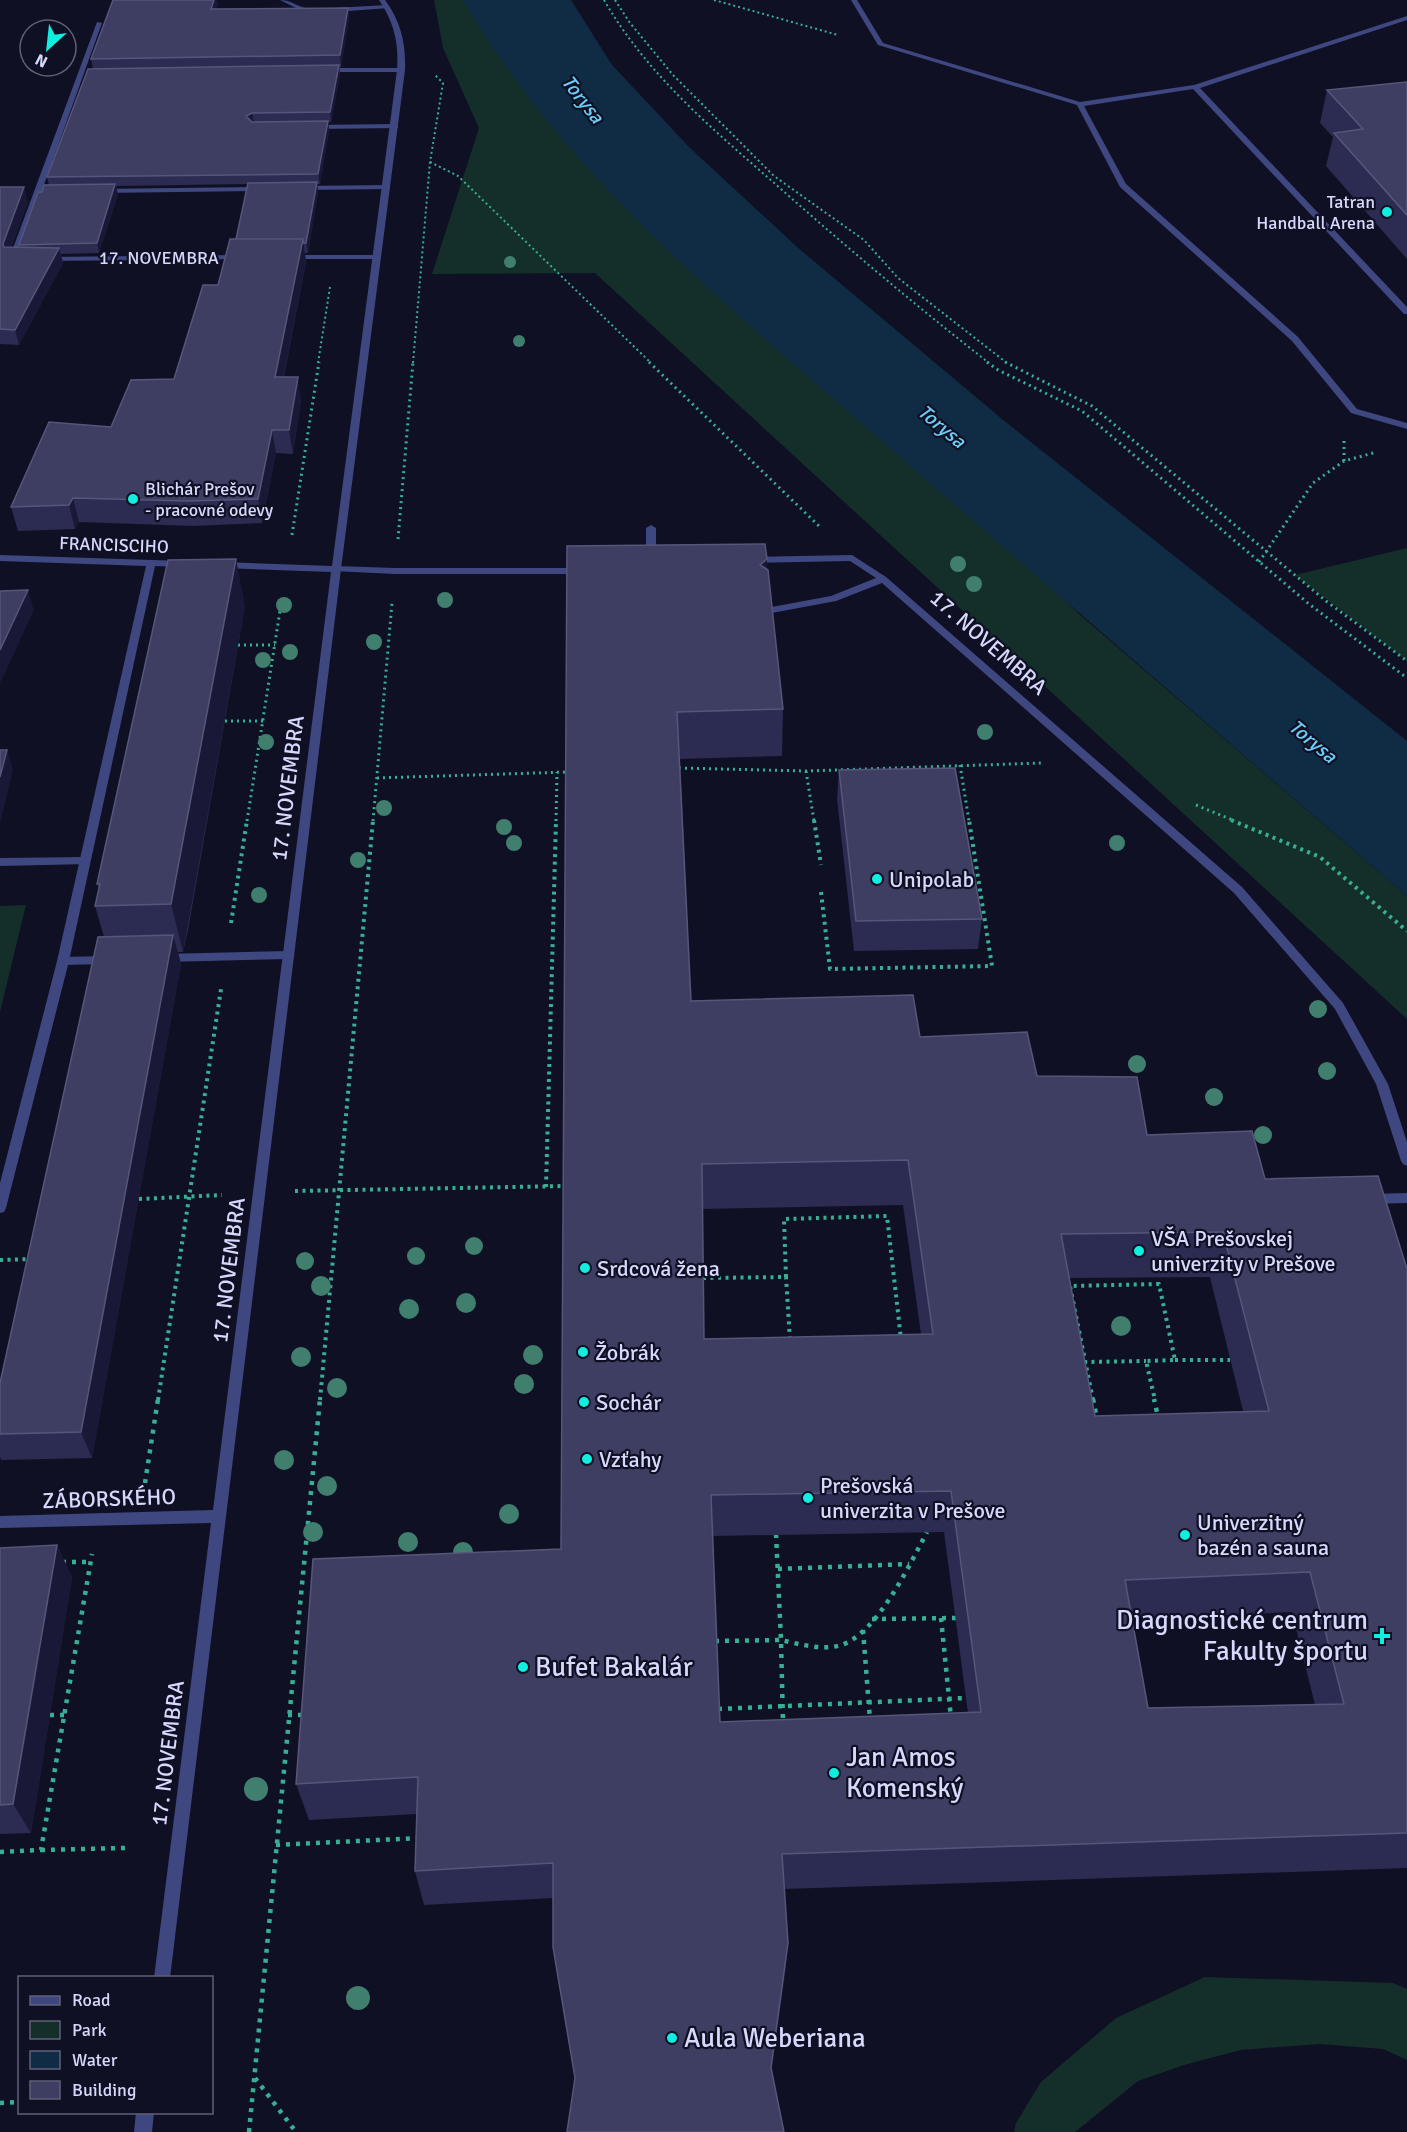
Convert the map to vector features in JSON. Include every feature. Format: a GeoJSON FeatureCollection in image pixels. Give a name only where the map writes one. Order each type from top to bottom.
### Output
{"type":"FeatureCollection","features":[{"type":"Feature","properties":{"kind":"street"},"geometry":{"type":"LineString","coordinates":[[283,0],[306,11],[384,3]]}},
{"type":"Feature","properties":{"kind":"street"},"geometry":{"type":"LineString","coordinates":[[854,0],[880,44],[1080,104],[1195,87],[1407,18]]}},
{"type":"Feature","properties":{"kind":"street","name":"17. NOVEMBRA"},"geometry":{"type":"LineString","coordinates":[[162,1976],[261,1193],[336,569],[395,126],[401,70],[401,36],[384,3]]}},
{"type":"Feature","properties":{"kind":"street"},"geometry":{"type":"LineString","coordinates":[[24,259],[13,259],[99,23]]}},
{"type":"Feature","properties":{"kind":"street"},"geometry":{"type":"LineString","coordinates":[[314,70],[401,70]]}},
{"type":"Feature","properties":{"kind":"street"},"geometry":{"type":"LineString","coordinates":[[81,74],[92,74]]}},
{"type":"Feature","properties":{"kind":"street"},"geometry":{"type":"LineString","coordinates":[[1195,87],[1407,312]]}},
{"type":"Feature","properties":{"kind":"street"},"geometry":{"type":"LineString","coordinates":[[1080,104],[1123,185],[1295,339],[1354,411],[1407,426]]}},
{"type":"Feature","properties":{"kind":"street"},"geometry":{"type":"LineString","coordinates":[[304,127],[395,126]]}},
{"type":"Feature","properties":{"kind":"street"},"geometry":{"type":"LineString","coordinates":[[286,188],[387,187]]}},
{"type":"Feature","properties":{"kind":"street"},"geometry":{"type":"LineString","coordinates":[[85,191],[274,188]]}},
{"type":"Feature","properties":{"kind":"street"},"geometry":{"type":"LineString","coordinates":[[37,191],[49,191]]}},
{"type":"Feature","properties":{"kind":"street","name":"17. NOVEMBRA"},"geometry":{"type":"LineString","coordinates":[[36,259],[256,257]]}},
{"type":"Feature","properties":{"kind":"street"},"geometry":{"type":"LineString","coordinates":[[279,257],[377,257]]}},
{"type":"Feature","properties":{"kind":"street"},"geometry":{"type":"LineString","coordinates":[[651,528],[646,562],[663,561]]}},
{"type":"Feature","properties":{"kind":"street","name":"FRANCISCIHO"},"geometry":{"type":"LineString","coordinates":[[0,558],[196,564]]}},
{"type":"Feature","properties":{"kind":"street"},"geometry":{"type":"LineString","coordinates":[[734,560],[852,558]]}},
{"type":"Feature","properties":{"kind":"street","name":"17. NOVEMBRA"},"geometry":{"type":"LineString","coordinates":[[852,558],[883,579],[1238,890],[1339,1006],[1382,1084],[1407,1161]]}},
{"type":"Feature","properties":{"kind":"street"},"geometry":{"type":"LineString","coordinates":[[0,1205],[63,961],[151,563]]}},
{"type":"Feature","properties":{"kind":"street"},"geometry":{"type":"LineString","coordinates":[[207,565],[395,572],[599,569]]}},
{"type":"Feature","properties":{"kind":"street"},"geometry":{"type":"LineString","coordinates":[[766,611],[833,600],[883,579]]}},
{"type":"Feature","properties":{"kind":"street"},"geometry":{"type":"LineString","coordinates":[[0,862],[85,861]]}},
{"type":"Feature","properties":{"kind":"street"},"geometry":{"type":"LineString","coordinates":[[156,958],[289,955]]}},
{"type":"Feature","properties":{"kind":"street"},"geometry":{"type":"LineString","coordinates":[[63,961],[121,959]]}},
{"type":"Feature","properties":{"kind":"street"},"geometry":{"type":"LineString","coordinates":[[1360,1199],[1407,1198]]}},
{"type":"Feature","properties":{"kind":"street","name":"ZÁBORSKÉHO"},"geometry":{"type":"LineString","coordinates":[[0,1522],[220,1516]]}},
{"type":"Feature","properties":{"kind":"street"},"geometry":{"type":"LineString","coordinates":[[143,2132],[145,2114]]}},
{"type":"Feature","properties":{"kind":"path"},"geometry":{"type":"LineString","coordinates":[[604,0],[619,26],[659,77],[747,161],[837,240],[998,370],[1082,411],[1309,604],[1407,678]]}},
{"type":"Feature","properties":{"kind":"path"},"geometry":{"type":"LineString","coordinates":[[615,0],[630,23],[673,75],[774,176],[838,224],[864,240],[898,278],[1007,363],[1092,406],[1326,601],[1407,661]]}},
{"type":"Feature","properties":{"kind":"path"},"geometry":{"type":"LineString","coordinates":[[714,0],[869,44],[880,44]]}},
{"type":"Feature","properties":{"kind":"path"},"geometry":{"type":"LineString","coordinates":[[249,2132],[340,1189],[430,162],[443,83],[430,69]]}},
{"type":"Feature","properties":{"kind":"path"},"geometry":{"type":"LineString","coordinates":[[430,162],[458,176],[852,558]]}},
{"type":"Feature","properties":{"kind":"path"},"geometry":{"type":"LineString","coordinates":[[1259,562],[1313,483],[1344,461],[1386,450]]}},
{"type":"Feature","properties":{"kind":"path"},"geometry":{"type":"LineString","coordinates":[[238,645],[275,645]]}},
{"type":"Feature","properties":{"kind":"path"},"geometry":{"type":"LineString","coordinates":[[225,721],[263,721]]}},
{"type":"Feature","properties":{"kind":"path"},"geometry":{"type":"LineString","coordinates":[[679,768],[806,771],[1094,763]]}},
{"type":"Feature","properties":{"kind":"path"},"geometry":{"type":"LineString","coordinates":[[821,892],[830,969],[992,966],[960,765]]}},
{"type":"Feature","properties":{"kind":"path"},"geometry":{"type":"LineString","coordinates":[[806,771],[820,865]]}},
{"type":"Feature","properties":{"kind":"path"},"geometry":{"type":"LineString","coordinates":[[546,1187],[557,772]]}},
{"type":"Feature","properties":{"kind":"path"},"geometry":{"type":"LineString","coordinates":[[377,778],[568,772]]}},
{"type":"Feature","properties":{"kind":"path"},"geometry":{"type":"LineString","coordinates":[[1191,803],[1320,857],[1407,931]]}},
{"type":"Feature","properties":{"kind":"path"},"geometry":{"type":"LineString","coordinates":[[139,1199],[340,1189],[566,1186]]}},
{"type":"Feature","properties":{"kind":"path"},"geometry":{"type":"LineString","coordinates":[[790,1352],[784,1219],[887,1216],[903,1351]]}},
{"type":"Feature","properties":{"kind":"path"},"geometry":{"type":"LineString","coordinates":[[0,1260],[33,1259]]}},
{"type":"Feature","properties":{"kind":"path"},"geometry":{"type":"LineString","coordinates":[[703,1278],[786,1277]]}},
{"type":"Feature","properties":{"kind":"path"},"geometry":{"type":"LineString","coordinates":[[1146,1361],[1164,1443],[1102,1444],[1070,1286],[1159,1284],[1175,1360]]}},
{"type":"Feature","properties":{"kind":"path"},"geometry":{"type":"LineString","coordinates":[[1076,1363],[1230,1360]]}},
{"type":"Feature","properties":{"kind":"path"},"geometry":{"type":"LineString","coordinates":[[715,1641],[781,1640],[805,1645],[842,1645],[863,1630],[897,1588],[927,1532]]}},
{"type":"Feature","properties":{"kind":"path"},"geometry":{"type":"LineString","coordinates":[[776,1534],[783,1726]]}},
{"type":"Feature","properties":{"kind":"path"},"geometry":{"type":"LineString","coordinates":[[57,1563],[91,1562]]}},
{"type":"Feature","properties":{"kind":"path"},"geometry":{"type":"LineString","coordinates":[[778,1569],[909,1564]]}},
{"type":"Feature","properties":{"kind":"path"},"geometry":{"type":"LineString","coordinates":[[941,1618],[953,1730]]}},
{"type":"Feature","properties":{"kind":"path"},"geometry":{"type":"LineString","coordinates":[[872,1619],[956,1618]]}},
{"type":"Feature","properties":{"kind":"path"},"geometry":{"type":"LineString","coordinates":[[863,1630],[870,1723]]}},
{"type":"Feature","properties":{"kind":"path"},"geometry":{"type":"LineString","coordinates":[[718,1709],[966,1698]]}},
{"type":"Feature","properties":{"kind":"path"},"geometry":{"type":"LineString","coordinates":[[50,1715],[64,1715]]}},
{"type":"Feature","properties":{"kind":"path"},"geometry":{"type":"LineString","coordinates":[[288,1715],[307,1715]]}},
{"type":"Feature","properties":{"kind":"path"},"geometry":{"type":"LineString","coordinates":[[276,1845],[427,1838]]}},
{"type":"Feature","properties":{"kind":"path"},"geometry":{"type":"LineString","coordinates":[[41,1850],[125,1848]]}},
{"type":"Feature","properties":{"kind":"path"},"geometry":{"type":"LineString","coordinates":[[255,2078],[296,2132]]}},
{"type":"Feature","properties":{"kind":"path"},"geometry":{"type":"LineString","coordinates":[[0,2103],[18,2102]]}},
{"type":"Feature","properties":{"kind":"green space"},"geometry":{"type":"Polygon","coordinates":[[[434,0],[463,0],[1079,614],[1407,896],[1407,1019],[595,273],[432,274],[479,128],[443,48],[434,0]]]}},
{"type":"Feature","properties":{"kind":"green space"},"geometry":{"type":"Polygon","coordinates":[[[1407,548],[1407,661],[1295,575],[1407,548]]]}},
{"type":"Feature","properties":{"kind":"green space"},"geometry":{"type":"Polygon","coordinates":[[[26,905],[0,1012],[0,906],[26,905]]]}},
{"type":"Feature","properties":{"kind":"green space"},"geometry":{"type":"Polygon","coordinates":[[[1205,1977],[1393,1983],[1407,1989],[1407,2060],[1383,2049],[1319,2044],[1241,2050],[1184,2065],[1138,2081],[1075,2132],[1014,2132],[1016,2123],[1041,2082],[1116,2018],[1205,1977]]]}},
{"type":"Feature","properties":{"kind":"water","name":"Torysa"},"geometry":{"type":"Polygon","coordinates":[[[463,0],[571,0],[612,65],[690,148],[797,247],[1002,419],[1407,741],[1407,896],[762,337],[651,234],[549,123],[504,64],[463,0]]]}},
{"type":"Feature","properties":{"kind":"building"},"geometry":{"type":"Polygon","coordinates":[[[113,0],[214,0],[211,9],[348,8],[340,55],[91,59],[113,0]]]}},
{"type":"Feature","properties":{"kind":"building"},"geometry":{"type":"Polygon","coordinates":[[[339,65],[330,112],[252,113],[246,116],[252,122],[328,121],[318,174],[47,177],[88,69],[339,65]]]}},
{"type":"Feature","properties":{"kind":"building"},"geometry":{"type":"Polygon","coordinates":[[[1407,82],[1407,215],[1334,133],[1363,129],[1327,90],[1407,82]]]}},
{"type":"Feature","properties":{"kind":"building"},"geometry":{"type":"Polygon","coordinates":[[[317,182],[306,243],[303,243],[303,239],[236,239],[248,183],[317,182]]]}},
{"type":"Feature","properties":{"kind":"building"},"geometry":{"type":"Polygon","coordinates":[[[115,184],[97,243],[19,245],[38,192],[42,192],[44,185],[115,184]]]}},
{"type":"Feature","properties":{"kind":"building"},"geometry":{"type":"Polygon","coordinates":[[[0,187],[24,187],[3,244],[4,247],[59,248],[15,330],[0,329],[0,187]]]}},
{"type":"Feature","properties":{"kind":"building"},"geometry":{"type":"Polygon","coordinates":[[[230,239],[303,239],[275,377],[298,377],[289,430],[272,430],[258,499],[188,501],[73,498],[69,505],[11,507],[49,422],[111,427],[131,380],[174,379],[203,285],[218,285],[230,239]]]}},
{"type":"Feature","properties":{"kind":"building","name":"VŠA Prešovskej univerzity v Prešove"},"geometry":{"type":"Polygon","coordinates":[[[765,544],[767,559],[760,565],[768,570],[783,709],[677,712],[691,1001],[913,995],[920,1037],[1027,1032],[1037,1076],[1137,1077],[1147,1135],[1252,1131],[1265,1179],[1378,1176],[1407,1269],[1407,1833],[782,1854],[788,1943],[771,2068],[784,2132],[567,2132],[575,2078],[553,1947],[553,1863],[415,1871],[418,1777],[296,1784],[313,1559],[561,1549],[567,546],[765,544]],[[908,1160],[702,1164],[704,1339],[933,1334],[908,1160]],[[1223,1232],[1061,1234],[1095,1416],[1269,1411],[1223,1232]],[[951,1491],[711,1495],[720,1722],[981,1712],[951,1491]],[[1310,1572],[1125,1580],[1148,1708],[1344,1704],[1310,1572]]]}},
{"type":"Feature","properties":{"kind":"building"},"geometry":{"type":"Polygon","coordinates":[[[236,559],[171,904],[95,906],[100,884],[97,884],[168,560],[236,559]]]}},
{"type":"Feature","properties":{"kind":"building"},"geometry":{"type":"Polygon","coordinates":[[[28,590],[0,650],[0,591],[28,590]]]}},
{"type":"Feature","properties":{"kind":"building"},"geometry":{"type":"Polygon","coordinates":[[[0,750],[7,750],[0,777],[0,750]]]}},
{"type":"Feature","properties":{"kind":"building","name":"Unipolab"},"geometry":{"type":"Polygon","coordinates":[[[955,768],[982,919],[856,921],[839,770],[955,768]]]}},
{"type":"Feature","properties":{"kind":"building"},"geometry":{"type":"Polygon","coordinates":[[[173,935],[81,1432],[0,1434],[0,1383],[98,937],[173,935]]]}},
{"type":"Feature","properties":{"kind":"building"},"geometry":{"type":"Polygon","coordinates":[[[57,1545],[13,1804],[0,1805],[0,1548],[57,1545]]]}},
{"type":"Feature","properties":{"kind":"place","name":"Tatran Handball Arena"},"geometry":{"type":"Point","coordinates":[1387,212]}},
{"type":"Feature","properties":{"kind":"place","name":"Blichár Prešov - pracovné odevy"},"geometry":{"type":"Point","coordinates":[133,499]}},
{"type":"Feature","properties":{"kind":"place","name":"Unipolab"},"geometry":{"type":"Point","coordinates":[877,879]}},
{"type":"Feature","properties":{"kind":"place","name":"VŠA Prešovskej univerzity v Prešove"},"geometry":{"type":"Point","coordinates":[1139,1251]}},
{"type":"Feature","properties":{"kind":"place","name":"Srdcová žena"},"geometry":{"type":"Point","coordinates":[585,1268]}},
{"type":"Feature","properties":{"kind":"place","name":"Žobrák"},"geometry":{"type":"Point","coordinates":[583,1352]}},
{"type":"Feature","properties":{"kind":"place","name":"Sochár"},"geometry":{"type":"Point","coordinates":[584,1402]}},
{"type":"Feature","properties":{"kind":"place","name":"Vzťahy"},"geometry":{"type":"Point","coordinates":[587,1459]}},
{"type":"Feature","properties":{"kind":"place","name":"Prešovská univerzita v Prešove"},"geometry":{"type":"Point","coordinates":[808,1498]}},
{"type":"Feature","properties":{"kind":"place","name":"Univerzitný bazén a sauna"},"geometry":{"type":"Point","coordinates":[1185,1535]}},
{"type":"Feature","properties":{"kind":"place","name":"Diagnostické centrum Fakulty športu"},"geometry":{"type":"Point","coordinates":[1382,1636]}},
{"type":"Feature","properties":{"kind":"place","name":"Bufet Bakalár"},"geometry":{"type":"Point","coordinates":[523,1667]}},
{"type":"Feature","properties":{"kind":"place","name":"Jan Amos Komenský"},"geometry":{"type":"Point","coordinates":[834,1773]}},
{"type":"Feature","properties":{"kind":"place","name":"Aula Weberiana"},"geometry":{"type":"Point","coordinates":[672,2038]}}]}
